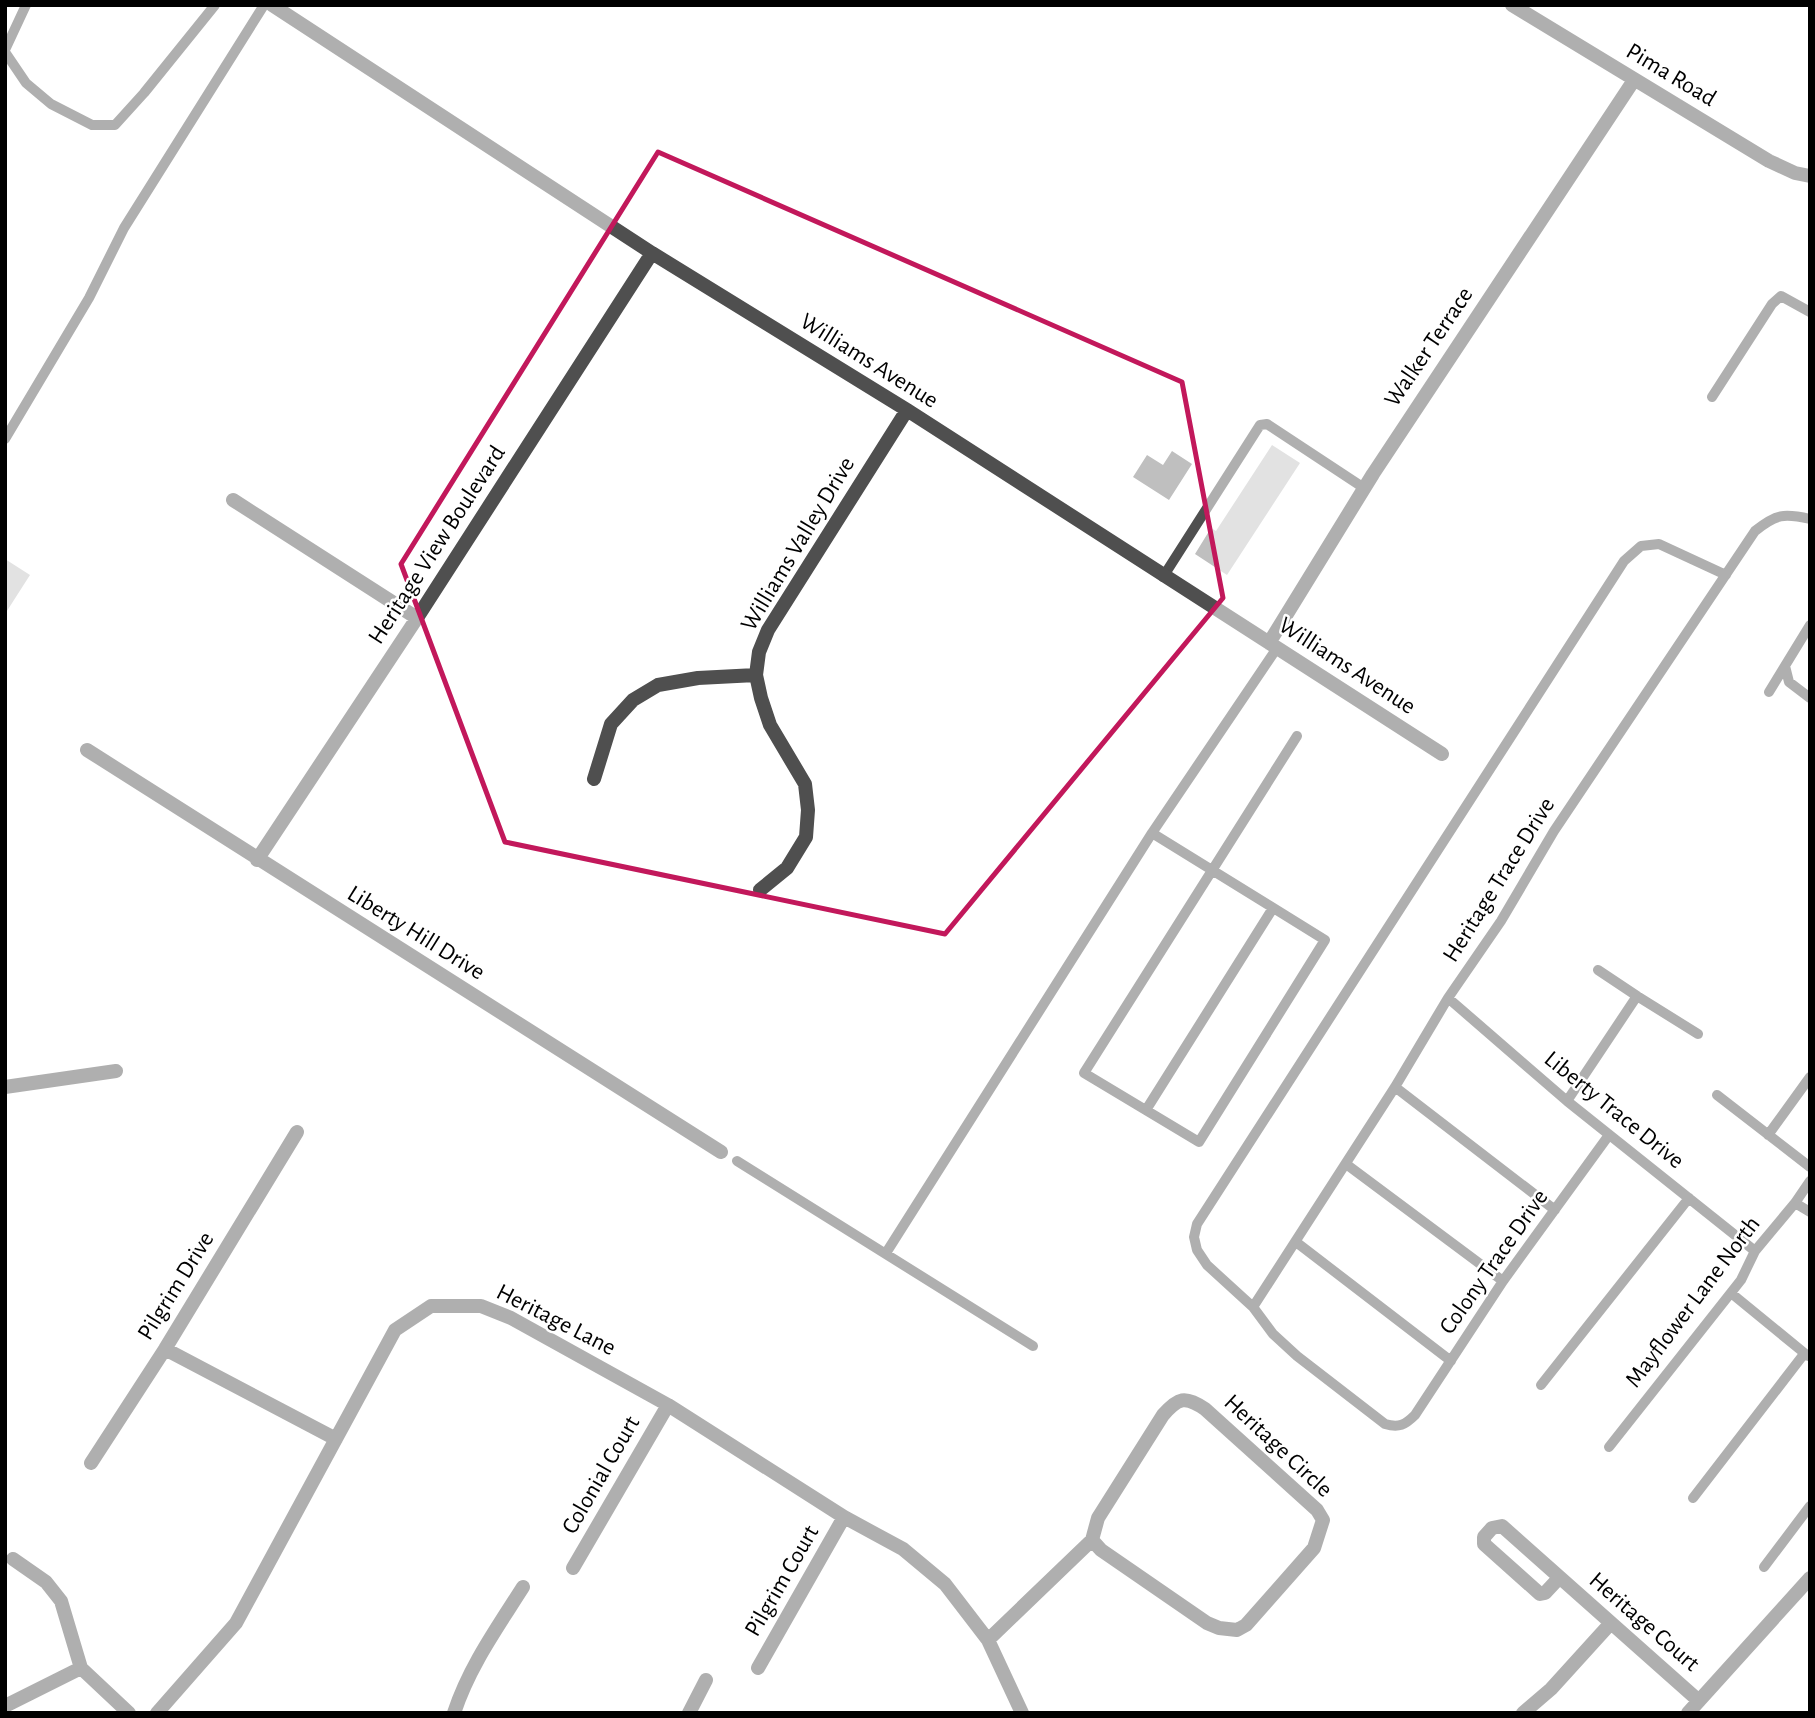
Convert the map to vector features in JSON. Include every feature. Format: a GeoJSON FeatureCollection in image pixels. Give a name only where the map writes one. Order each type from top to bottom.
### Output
{"type":"FeatureCollection","features":[{"type":"Feature","properties":{"kind":"street","name":"Williams Avenue"},"geometry":{"type":"LineString","coordinates":[[272,5],[652,253],[907,410],[1442,754]]}},
{"type":"Feature","properties":{"kind":"street","name":"Pima Road"},"geometry":{"type":"LineString","coordinates":[[1512,5],[1769,161],[1795,173],[1810,176]]}},
{"type":"Feature","properties":{"kind":"street","name":"Walker Terrace"},"geometry":{"type":"LineString","coordinates":[[1273,645],[1364,488],[1634,80]]}},
{"type":"Feature","properties":{"kind":"street","name":"Heritage View Boulevard"},"geometry":{"type":"LineString","coordinates":[[257,860],[417,618],[652,253]]}},
{"type":"Feature","properties":{"kind":"street","name":"Williams Valley Drive"},"geometry":{"type":"LineString","coordinates":[[760,890],[787,868],[806,837],[808,810],[805,784],[770,725],[762,704],[756,674],[759,652],[768,631],[907,410]]}},
{"type":"Feature","properties":{"kind":"street"},"geometry":{"type":"LineString","coordinates":[[233,500],[417,618]]}},
{"type":"Feature","properties":{"kind":"street"},"geometry":{"type":"LineString","coordinates":[[594,779],[611,724],[632,700],[658,685],[698,678],[756,674]]}},
{"type":"Feature","properties":{"kind":"street","name":"Liberty Hill Drive"},"geometry":{"type":"LineString","coordinates":[[87,750],[721,1152]]}},
{"type":"Feature","properties":{"kind":"street"},"geometry":{"type":"LineString","coordinates":[[5,1087],[116,1071]]}},
{"type":"Feature","properties":{"kind":"street","name":"Pilgrim Drive"},"geometry":{"type":"LineString","coordinates":[[91,1463],[297,1132]]}},
{"type":"Feature","properties":{"kind":"street","name":"Heritage Lane"},"geometry":{"type":"LineString","coordinates":[[157,1713],[236,1623],[395,1330],[430,1306],[481,1306],[511,1318],[668,1405],[844,1517],[903,1549],[945,1584],[988,1640],[1022,1713]]}},
{"type":"Feature","properties":{"kind":"street"},"geometry":{"type":"LineString","coordinates":[[164,1349],[336,1439]]}},
{"type":"Feature","properties":{"kind":"street","name":"Heritage Circle"},"geometry":{"type":"LineString","coordinates":[[988,1640],[1092,1540],[1098,1518],[1163,1415],[1172,1405],[1184,1399],[1205,1409],[1317,1510],[1323,1520],[1314,1548],[1245,1625],[1237,1630],[1219,1628],[1207,1623],[1101,1550],[1092,1540]]}},
{"type":"Feature","properties":{"kind":"street","name":"Colonial Court"},"geometry":{"type":"LineString","coordinates":[[573,1568],[668,1405]]}},
{"type":"Feature","properties":{"kind":"street","name":"Pilgrim Court"},"geometry":{"type":"LineString","coordinates":[[758,1668],[844,1517]]}},
{"type":"Feature","properties":{"kind":"street","name":"Heritage Court"},"geometry":{"type":"LineString","coordinates":[[1559,1578],[1545,1593],[1540,1594],[1484,1544],[1484,1537],[1493,1528],[1502,1526],[1699,1701]]}},
{"type":"Feature","properties":{"kind":"street"},"geometry":{"type":"LineString","coordinates":[[13,1559],[46,1582],[61,1601],[81,1668],[129,1713]]}},
{"type":"Feature","properties":{"kind":"street"},"geometry":{"type":"LineString","coordinates":[[1688,1713],[1810,1578]]}},
{"type":"Feature","properties":{"kind":"street"},"geometry":{"type":"LineString","coordinates":[[454,1713],[473,1668],[523,1587]]}},
{"type":"Feature","properties":{"kind":"street"},"geometry":{"type":"LineString","coordinates":[[1523,1713],[1551,1689],[1611,1624]]}},
{"type":"Feature","properties":{"kind":"street"},"geometry":{"type":"LineString","coordinates":[[5,1706],[81,1668]]}},
{"type":"Feature","properties":{"kind":"street"},"geometry":{"type":"LineString","coordinates":[[689,1713],[706,1679]]}},
{"type":"Feature","properties":{"kind":"lane"},"geometry":{"type":"LineString","coordinates":[[26,5],[5,51],[26,83],[51,104],[92,125],[115,125],[145,93],[215,5]]}},
{"type":"Feature","properties":{"kind":"lane"},"geometry":{"type":"LineString","coordinates":[[5,439],[89,298],[124,228],[264,5]]}},
{"type":"Feature","properties":{"kind":"lane"},"geometry":{"type":"LineString","coordinates":[[1712,397],[1772,304],[1782,296],[1810,312]]}},
{"type":"Feature","properties":{"kind":"lane"},"geometry":{"type":"LineString","coordinates":[[1163,577],[1261,425],[1267,424],[1364,488]]}},
{"type":"Feature","properties":{"kind":"lane","name":"Heritage Trace Drive"},"geometry":{"type":"LineString","coordinates":[[1253,1307],[1395,1087],[1448,998],[1501,921],[1554,831],[1755,531],[1771,518],[1793,515],[1810,520]]}},
{"type":"Feature","properties":{"kind":"lane"},"geometry":{"type":"LineString","coordinates":[[1253,1307],[1207,1265],[1197,1250],[1194,1237],[1197,1224],[1625,561],[1641,546],[1659,544],[1726,575]]}},
{"type":"Feature","properties":{"kind":"lane"},"geometry":{"type":"LineString","coordinates":[[1769,692],[1810,625]]}},
{"type":"Feature","properties":{"kind":"lane"},"geometry":{"type":"LineString","coordinates":[[886,1253],[1273,645]]}},
{"type":"Feature","properties":{"kind":"lane"},"geometry":{"type":"LineString","coordinates":[[1785,666],[1789,682],[1810,698]]}},
{"type":"Feature","properties":{"kind":"lane"},"geometry":{"type":"LineString","coordinates":[[1152,833],[1211,869],[1325,940],[1199,1142],[1084,1073],[1211,869],[1297,736]]}},
{"type":"Feature","properties":{"kind":"lane"},"geometry":{"type":"LineString","coordinates":[[1146,1110],[1273,908]]}},
{"type":"Feature","properties":{"kind":"lane"},"geometry":{"type":"LineString","coordinates":[[1598,970],[1698,1034]]}},
{"type":"Feature","properties":{"kind":"lane"},"geometry":{"type":"LineString","coordinates":[[1567,1101],[1637,996]]}},
{"type":"Feature","properties":{"kind":"lane","name":"Liberty Trace Drive"},"geometry":{"type":"LineString","coordinates":[[1448,998],[1567,1101],[1755,1251]]}},
{"type":"Feature","properties":{"kind":"lane"},"geometry":{"type":"LineString","coordinates":[[1768,1135],[1810,1077]]}},
{"type":"Feature","properties":{"kind":"lane"},"geometry":{"type":"LineString","coordinates":[[1395,1087],[1555,1210]]}},
{"type":"Feature","properties":{"kind":"lane"},"geometry":{"type":"LineString","coordinates":[[1717,1095],[1810,1167]]}},
{"type":"Feature","properties":{"kind":"lane","name":"Colony Trace Drive"},"geometry":{"type":"LineString","coordinates":[[1253,1307],[1273,1334],[1297,1356],[1385,1424],[1395,1427],[1406,1424],[1415,1415],[1503,1281],[1609,1135]]}},
{"type":"Feature","properties":{"kind":"lane"},"geometry":{"type":"LineString","coordinates":[[737,1161],[1033,1346]]}},
{"type":"Feature","properties":{"kind":"lane"},"geometry":{"type":"LineString","coordinates":[[1346,1164],[1503,1281]]}},
{"type":"Feature","properties":{"kind":"lane","name":"Mayflower Lane North"},"geometry":{"type":"LineString","coordinates":[[1609,1447],[1741,1280],[1755,1251],[1810,1181]]}},
{"type":"Feature","properties":{"kind":"lane"},"geometry":{"type":"LineString","coordinates":[[1541,1385],[1689,1198]]}},
{"type":"Feature","properties":{"kind":"lane"},"geometry":{"type":"LineString","coordinates":[[1795,1203],[1810,1212]]}},
{"type":"Feature","properties":{"kind":"lane"},"geometry":{"type":"LineString","coordinates":[[1296,1242],[1451,1361]]}},
{"type":"Feature","properties":{"kind":"lane"},"geometry":{"type":"LineString","coordinates":[[1693,1498],[1807,1356],[1731,1293]]}},
{"type":"Feature","properties":{"kind":"lane"},"geometry":{"type":"LineString","coordinates":[[1764,1567],[1810,1506]]}},
{"type":"Feature","properties":{"kind":"highlighted area"},"geometry":{"type":"Polygon","coordinates":[[[658,152],[1182,382],[1223,598],[945,934],[505,842],[401,564],[658,152]]]}},
{"type":"Feature","properties":{"kind":"building"},"geometry":{"type":"Polygon","coordinates":[[[1272,445],[1300,463],[1227,575],[1195,554],[1211,528],[1216,531],[1272,445]]]}},
{"type":"Feature","properties":{"kind":"building"},"geometry":{"type":"Polygon","coordinates":[[[1172,451],[1192,464],[1169,500],[1133,477],[1147,455],[1163,465],[1172,451]]]}},
{"type":"Feature","properties":{"kind":"building"},"geometry":{"type":"Polygon","coordinates":[[[5,559],[30,575],[5,614],[5,559]]]}}]}
